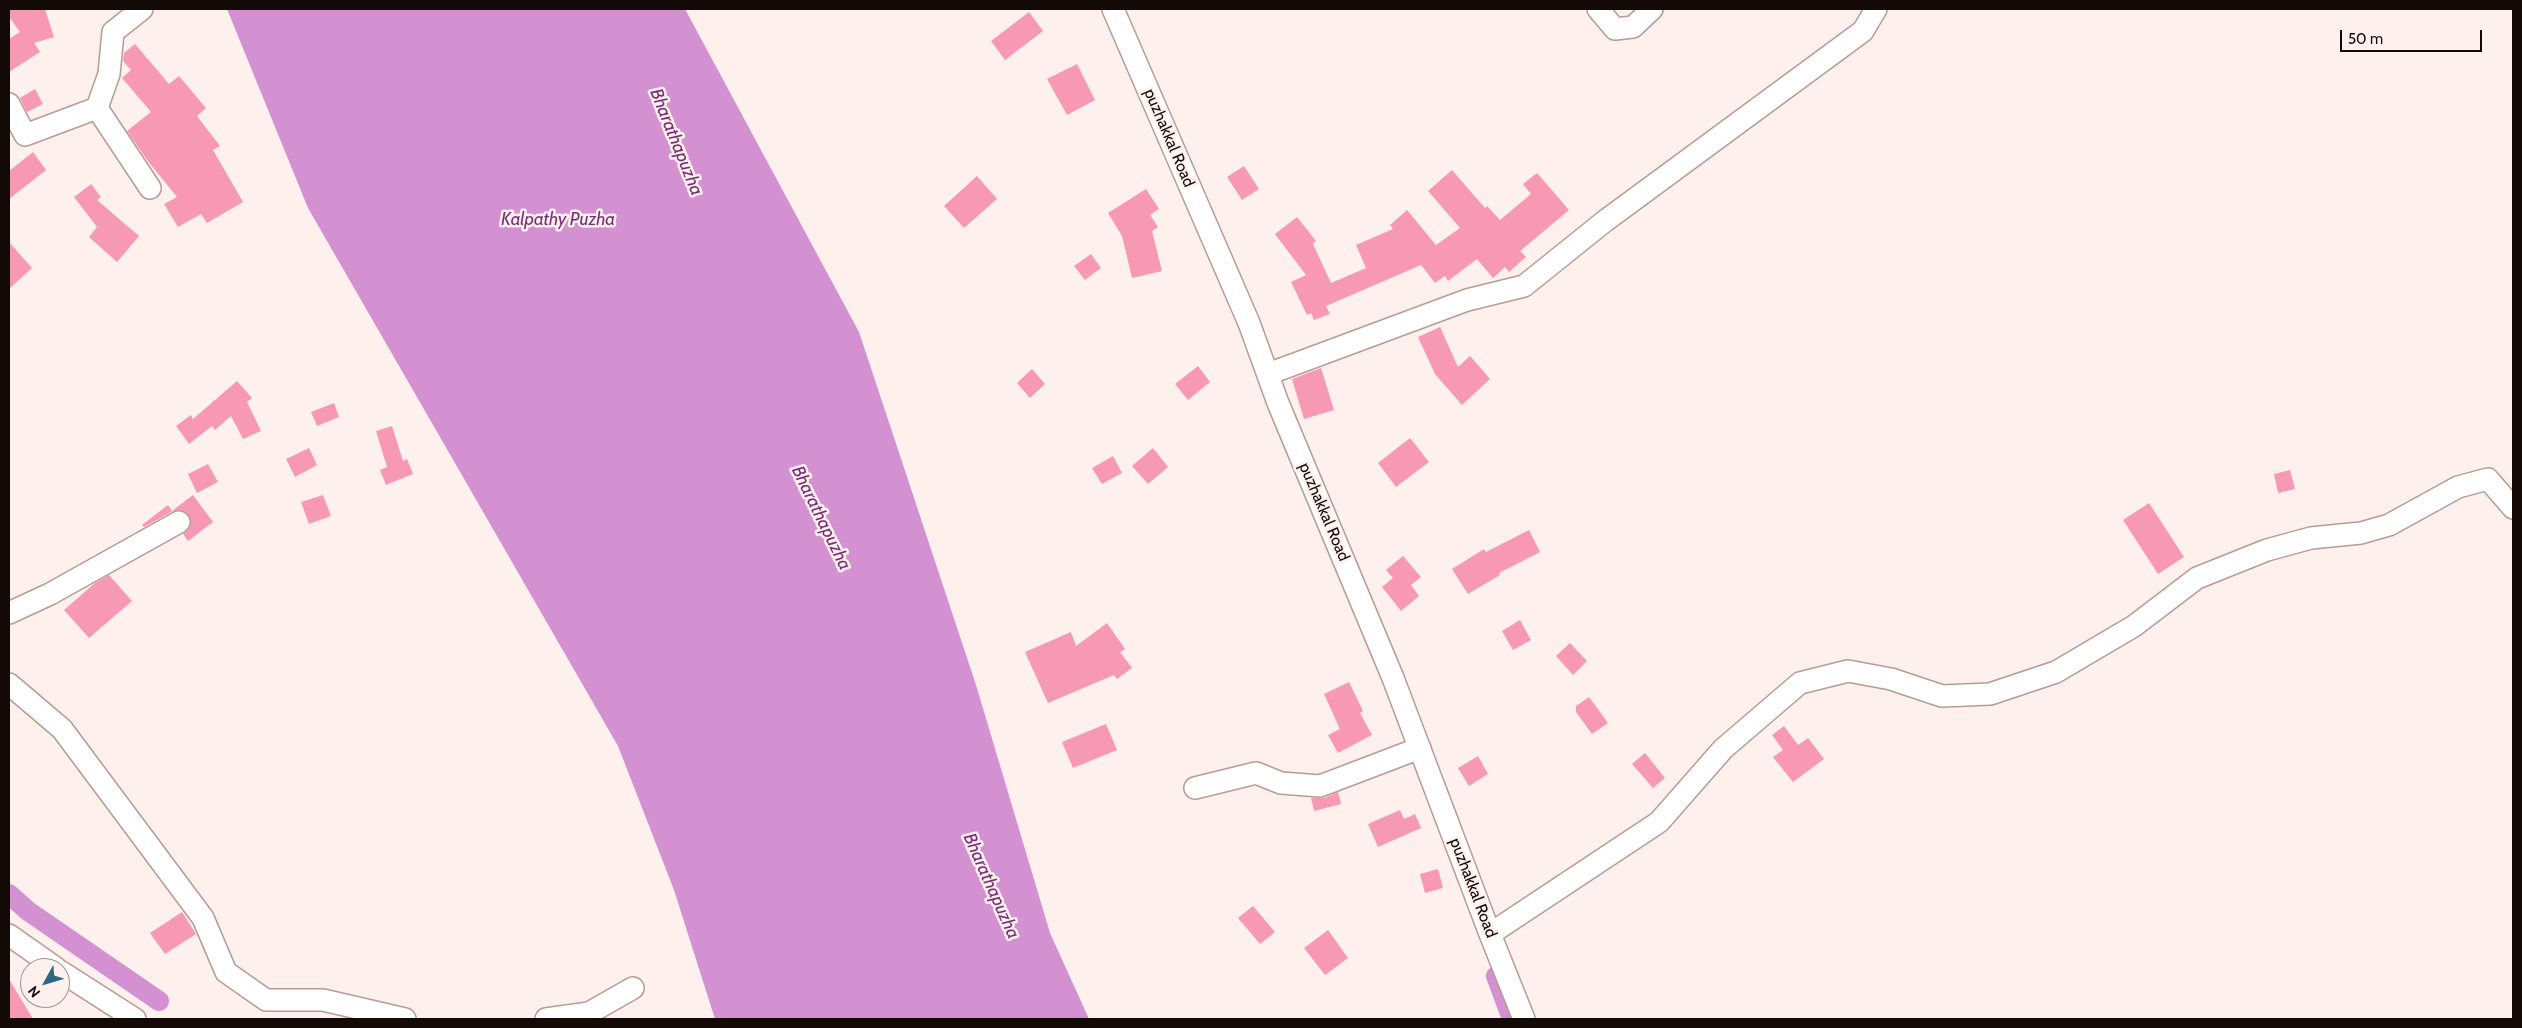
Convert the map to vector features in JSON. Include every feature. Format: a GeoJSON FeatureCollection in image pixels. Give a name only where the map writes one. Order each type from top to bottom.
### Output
{"type":"FeatureCollection","features":[{"type":"Feature","properties":{"kind":"street"},"geometry":{"type":"LineString","coordinates":[[97,108],[109,74],[113,32],[142,9]]}},
{"type":"Feature","properties":{"kind":"street","name":"puzhakkal Road"},"geometry":{"type":"LineString","coordinates":[[1113,9],[1245,314],[1419,748],[1524,1019]]}},
{"type":"Feature","properties":{"kind":"street"},"geometry":{"type":"LineString","coordinates":[[1598,9],[1614,29],[1633,27],[1652,9]]}},
{"type":"Feature","properties":{"kind":"street"},"geometry":{"type":"LineString","coordinates":[[1268,374],[1466,300],[1524,286],[1605,221],[1863,31],[1876,9]]}},
{"type":"Feature","properties":{"kind":"street"},"geometry":{"type":"LineString","coordinates":[[9,104],[25,135],[97,108]]}},
{"type":"Feature","properties":{"kind":"street"},"geometry":{"type":"LineString","coordinates":[[97,108],[150,188]]}},
{"type":"Feature","properties":{"kind":"street"},"geometry":{"type":"LineString","coordinates":[[1490,934],[1659,822],[1724,749],[1800,683],[1848,671],[1890,680],[1942,696],[1990,694],[2056,672],[2134,626],[2197,578],[2267,550],[2312,538],[2361,533],[2389,525],[2458,487],[2488,480],[2513,508]]}},
{"type":"Feature","properties":{"kind":"street"},"geometry":{"type":"LineString","coordinates":[[9,614],[50,594],[179,522]]}},
{"type":"Feature","properties":{"kind":"street"},"geometry":{"type":"LineString","coordinates":[[9,684],[62,729],[203,918],[226,972],[266,1000],[324,1000],[405,1019]]}},
{"type":"Feature","properties":{"kind":"street"},"geometry":{"type":"LineString","coordinates":[[1195,788],[1256,773],[1281,783],[1320,786],[1419,748]]}},
{"type":"Feature","properties":{"kind":"street"},"geometry":{"type":"LineString","coordinates":[[9,935],[42,958]]}},
{"type":"Feature","properties":{"kind":"street"},"geometry":{"type":"LineString","coordinates":[[70,977],[135,1019]]}},
{"type":"Feature","properties":{"kind":"street"},"geometry":{"type":"LineString","coordinates":[[546,1019],[589,1013],[633,988]]}},
{"type":"Feature","properties":{"kind":"water","name":"Kalpathy Puzha"},"geometry":{"type":"Polygon","coordinates":[[[227,9],[685,9],[859,332],[976,685],[1050,933],[1089,1019],[715,1019],[674,890],[618,746],[308,208],[227,9]]]}},
{"type":"Feature","properties":{"kind":"building"},"geometry":{"type":"Polygon","coordinates":[[[9,9],[45,9],[54,37],[34,43],[40,52],[9,72],[9,39],[20,32],[9,17],[9,9]]]}},
{"type":"Feature","properties":{"kind":"building"},"geometry":{"type":"Polygon","coordinates":[[[1029,12],[1043,31],[1005,60],[991,41],[1029,12]]]}},
{"type":"Feature","properties":{"kind":"building"},"geometry":{"type":"Polygon","coordinates":[[[135,44],[169,84],[179,76],[206,108],[197,116],[220,146],[213,150],[243,202],[207,223],[201,214],[178,227],[164,204],[177,197],[147,160],[127,131],[151,112],[122,78],[131,70],[123,61],[124,53],[135,44]]]}},
{"type":"Feature","properties":{"kind":"building"},"geometry":{"type":"Polygon","coordinates":[[[1077,64],[1095,100],[1067,115],[1047,79],[1077,64]]]}},
{"type":"Feature","properties":{"kind":"building"},"geometry":{"type":"Polygon","coordinates":[[[35,89],[43,104],[27,112],[20,98],[35,89]]]}},
{"type":"Feature","properties":{"kind":"building"},"geometry":{"type":"Polygon","coordinates":[[[33,152],[46,170],[9,199],[9,171],[33,152]]]}},
{"type":"Feature","properties":{"kind":"building"},"geometry":{"type":"Polygon","coordinates":[[[1244,166],[1259,189],[1242,200],[1227,177],[1244,166]]]}},
{"type":"Feature","properties":{"kind":"building"},"geometry":{"type":"Polygon","coordinates":[[[1452,170],[1485,208],[1487,206],[1500,220],[1531,194],[1523,184],[1537,173],[1569,210],[1520,251],[1526,257],[1509,272],[1505,267],[1493,278],[1477,259],[1448,281],[1445,276],[1435,283],[1421,265],[1326,306],[1330,314],[1314,320],[1311,313],[1307,315],[1291,282],[1306,275],[1275,234],[1297,217],[1316,241],[1313,244],[1331,283],[1366,268],[1356,245],[1393,229],[1390,225],[1407,210],[1436,245],[1460,228],[1428,191],[1452,170]]]}},
{"type":"Feature","properties":{"kind":"building"},"geometry":{"type":"Polygon","coordinates":[[[977,176],[997,199],[964,228],[944,206],[977,176]]]}},
{"type":"Feature","properties":{"kind":"building"},"geometry":{"type":"Polygon","coordinates":[[[91,184],[101,197],[97,200],[139,236],[117,262],[89,237],[97,227],[74,197],[91,184]]]}},
{"type":"Feature","properties":{"kind":"building"},"geometry":{"type":"Polygon","coordinates":[[[1146,189],[1159,209],[1150,215],[1158,227],[1152,231],[1162,271],[1132,278],[1122,236],[1108,213],[1146,189]]]}},
{"type":"Feature","properties":{"kind":"building"},"geometry":{"type":"Polygon","coordinates":[[[9,242],[32,268],[9,289],[9,242]]]}},
{"type":"Feature","properties":{"kind":"building"},"geometry":{"type":"Polygon","coordinates":[[[1091,254],[1101,268],[1085,280],[1074,266],[1091,254]]]}},
{"type":"Feature","properties":{"kind":"building"},"geometry":{"type":"Polygon","coordinates":[[[1440,327],[1458,367],[1470,356],[1490,379],[1462,405],[1435,374],[1418,337],[1440,327]]]}},
{"type":"Feature","properties":{"kind":"building"},"geometry":{"type":"Polygon","coordinates":[[[1198,366],[1210,382],[1188,400],[1175,384],[1198,366]]]}},
{"type":"Feature","properties":{"kind":"building"},"geometry":{"type":"Polygon","coordinates":[[[1321,368],[1334,410],[1304,419],[1292,379],[1321,368]]]}},
{"type":"Feature","properties":{"kind":"building"},"geometry":{"type":"Polygon","coordinates":[[[1032,369],[1045,384],[1030,398],[1017,383],[1032,369]]]}},
{"type":"Feature","properties":{"kind":"building"},"geometry":{"type":"Polygon","coordinates":[[[237,381],[252,398],[247,402],[261,431],[243,439],[231,416],[215,430],[212,426],[189,444],[176,426],[191,415],[193,419],[237,381]]]}},
{"type":"Feature","properties":{"kind":"building"},"geometry":{"type":"Polygon","coordinates":[[[334,403],[339,417],[317,426],[311,412],[334,403]]]}},
{"type":"Feature","properties":{"kind":"building"},"geometry":{"type":"Polygon","coordinates":[[[392,426],[403,461],[407,459],[413,474],[386,485],[380,470],[387,467],[376,431],[392,426]]]}},
{"type":"Feature","properties":{"kind":"building"},"geometry":{"type":"Polygon","coordinates":[[[1410,438],[1429,462],[1396,487],[1378,463],[1410,438]]]}},
{"type":"Feature","properties":{"kind":"building"},"geometry":{"type":"Polygon","coordinates":[[[309,448],[317,465],[295,477],[286,459],[309,448]]]}},
{"type":"Feature","properties":{"kind":"building"},"geometry":{"type":"Polygon","coordinates":[[[1153,448],[1168,467],[1148,484],[1132,466],[1153,448]]]}},
{"type":"Feature","properties":{"kind":"building"},"geometry":{"type":"Polygon","coordinates":[[[1113,456],[1122,473],[1102,484],[1092,468],[1113,456]]]}},
{"type":"Feature","properties":{"kind":"building"},"geometry":{"type":"Polygon","coordinates":[[[208,464],[218,482],[197,493],[188,474],[208,464]]]}},
{"type":"Feature","properties":{"kind":"building"},"geometry":{"type":"Polygon","coordinates":[[[2290,470],[2295,489],[2278,493],[2274,474],[2290,470]]]}},
{"type":"Feature","properties":{"kind":"building"},"geometry":{"type":"Polygon","coordinates":[[[193,495],[213,522],[188,541],[183,534],[189,529],[191,522],[185,511],[173,511],[144,527],[142,525],[168,505],[172,511],[193,495]]]}},
{"type":"Feature","properties":{"kind":"building"},"geometry":{"type":"Polygon","coordinates":[[[323,495],[331,516],[309,524],[301,502],[323,495]]]}},
{"type":"Feature","properties":{"kind":"building"},"geometry":{"type":"Polygon","coordinates":[[[2149,503],[2184,557],[2158,574],[2123,520],[2149,503]]]}},
{"type":"Feature","properties":{"kind":"building"},"geometry":{"type":"Polygon","coordinates":[[[1529,530],[1540,552],[1499,573],[1500,575],[1468,594],[1452,569],[1484,549],[1486,552],[1529,530]]]}},
{"type":"Feature","properties":{"kind":"building"},"geometry":{"type":"Polygon","coordinates":[[[1403,556],[1421,577],[1411,585],[1419,596],[1401,611],[1382,587],[1393,578],[1386,570],[1403,556]]]}},
{"type":"Feature","properties":{"kind":"building"},"geometry":{"type":"Polygon","coordinates":[[[109,575],[132,601],[89,638],[64,610],[95,583],[109,575]]]}},
{"type":"Feature","properties":{"kind":"building"},"geometry":{"type":"Polygon","coordinates":[[[1520,620],[1531,640],[1513,650],[1502,631],[1520,620]]]}},
{"type":"Feature","properties":{"kind":"building"},"geometry":{"type":"Polygon","coordinates":[[[1107,623],[1125,649],[1120,652],[1132,668],[1117,679],[1114,675],[1048,703],[1025,652],[1071,632],[1076,646],[1107,623]]]}},
{"type":"Feature","properties":{"kind":"building"},"geometry":{"type":"Polygon","coordinates":[[[1570,643],[1587,661],[1573,675],[1556,656],[1570,643]]]}},
{"type":"Feature","properties":{"kind":"building"},"geometry":{"type":"Polygon","coordinates":[[[1349,682],[1363,711],[1360,713],[1372,735],[1338,753],[1328,735],[1340,729],[1324,694],[1349,682]]]}},
{"type":"Feature","properties":{"kind":"building"},"geometry":{"type":"Polygon","coordinates":[[[1589,697],[1608,723],[1592,734],[1576,712],[1576,706],[1589,697]]]}},
{"type":"Feature","properties":{"kind":"building"},"geometry":{"type":"Polygon","coordinates":[[[1106,724],[1117,750],[1073,768],[1062,742],[1106,724]]]}},
{"type":"Feature","properties":{"kind":"building"},"geometry":{"type":"Polygon","coordinates":[[[1784,726],[1798,745],[1808,738],[1824,759],[1793,782],[1773,757],[1783,750],[1772,735],[1784,726]]]}},
{"type":"Feature","properties":{"kind":"building"},"geometry":{"type":"Polygon","coordinates":[[[1645,753],[1665,778],[1653,788],[1632,764],[1645,753]]]}},
{"type":"Feature","properties":{"kind":"building"},"geometry":{"type":"Polygon","coordinates":[[[1478,756],[1488,774],[1469,786],[1458,768],[1478,756]]]}},
{"type":"Feature","properties":{"kind":"building"},"geometry":{"type":"Polygon","coordinates":[[[1338,792],[1341,804],[1314,811],[1311,798],[1324,798],[1338,792]]]}},
{"type":"Feature","properties":{"kind":"building"},"geometry":{"type":"Polygon","coordinates":[[[1400,810],[1404,819],[1415,814],[1421,828],[1378,847],[1368,824],[1400,810]]]}},
{"type":"Feature","properties":{"kind":"building"},"geometry":{"type":"Polygon","coordinates":[[[1438,869],[1443,888],[1425,893],[1420,874],[1438,869]]]}},
{"type":"Feature","properties":{"kind":"building"},"geometry":{"type":"Polygon","coordinates":[[[1253,906],[1275,932],[1260,944],[1238,918],[1253,906]]]}},
{"type":"Feature","properties":{"kind":"building"},"geometry":{"type":"Polygon","coordinates":[[[182,912],[196,934],[165,954],[150,933],[182,912]]]}},
{"type":"Feature","properties":{"kind":"building"},"geometry":{"type":"Polygon","coordinates":[[[1328,930],[1348,958],[1325,975],[1304,948],[1328,930]]]}},
{"type":"Feature","properties":{"kind":"building"},"geometry":{"type":"Polygon","coordinates":[[[9,979],[20,997],[20,1008],[26,1008],[33,1019],[9,1019],[9,979]]]}},
{"type":"Feature","properties":{"kind":"waterway"},"geometry":{"type":"LineString","coordinates":[[9,894],[28,911],[159,1001]]}},
{"type":"Feature","properties":{"kind":"waterway"},"geometry":{"type":"LineString","coordinates":[[1496,976],[1512,1019]]}},
{"type":"Feature","properties":{"kind":"water label","name":"Bharathapuzha"},"geometry":{"type":"Point","coordinates":[676,142]}},
{"type":"Feature","properties":{"kind":"water label","name":"Bharathapuzha"},"geometry":{"type":"Point","coordinates":[821,518]}},
{"type":"Feature","properties":{"kind":"water label","name":"Bharathapuzha"},"geometry":{"type":"Point","coordinates":[991,886]}}]}
